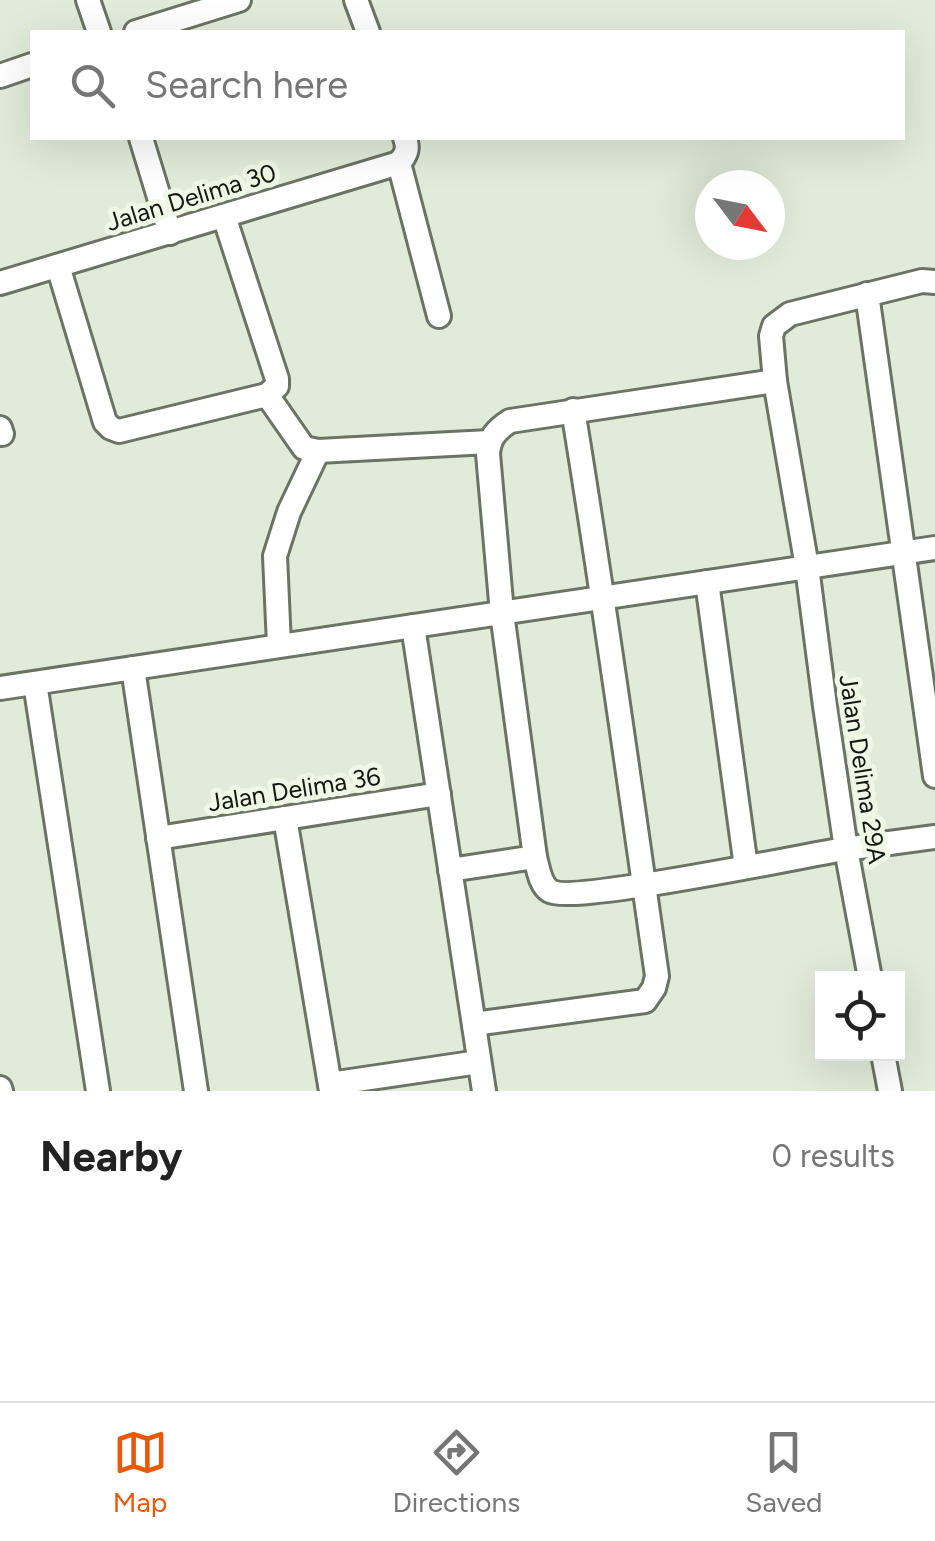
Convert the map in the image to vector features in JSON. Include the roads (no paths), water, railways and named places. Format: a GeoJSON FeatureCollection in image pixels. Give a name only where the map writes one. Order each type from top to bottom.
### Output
{"type":"FeatureCollection","features":[{"type":"Feature","properties":{"kind":"street"},"geometry":{"type":"LineString","coordinates":[[88,0],[97,30]]}},
{"type":"Feature","properties":{"kind":"street"},"geometry":{"type":"LineString","coordinates":[[142,30],[239,0]]}},
{"type":"Feature","properties":{"kind":"street"},"geometry":{"type":"LineString","coordinates":[[356,0],[367,30]]}},
{"type":"Feature","properties":{"kind":"street"},"geometry":{"type":"LineString","coordinates":[[0,76],[30,66]]}},
{"type":"Feature","properties":{"kind":"street"},"geometry":{"type":"LineString","coordinates":[[142,140],[170,232]]}},
{"type":"Feature","properties":{"kind":"street"},"geometry":{"type":"LineString","coordinates":[[406,140],[408,149],[399,163],[439,316]]}},
{"type":"Feature","properties":{"kind":"street","name":"Jalan Delima 30"},"geometry":{"type":"LineString","coordinates":[[0,283],[399,163]]}},
{"type":"Feature","properties":{"kind":"street"},"geometry":{"type":"LineString","coordinates":[[58,266],[105,422],[111,428],[119,431],[268,395],[277,379],[224,216]]}},
{"type":"Feature","properties":{"kind":"street","name":"Jalan Delima 29A"},"geometry":{"type":"LineString","coordinates":[[869,971],[846,849],[771,336],[774,326],[790,314],[922,281],[935,282]]}},
{"type":"Feature","properties":{"kind":"street"},"geometry":{"type":"LineString","coordinates":[[867,294],[935,776]]}},
{"type":"Feature","properties":{"kind":"street"},"geometry":{"type":"LineString","coordinates":[[776,380],[510,422],[489,442],[502,612],[535,858],[542,882],[549,891],[560,894],[935,837]]}},
{"type":"Feature","properties":{"kind":"street"},"geometry":{"type":"LineString","coordinates":[[268,395],[304,448],[318,451],[489,442]]}},
{"type":"Feature","properties":{"kind":"street"},"geometry":{"type":"LineString","coordinates":[[474,1024],[645,1001],[657,976],[574,410]]}},
{"type":"Feature","properties":{"kind":"street"},"geometry":{"type":"LineString","coordinates":[[279,644],[275,556],[289,512],[318,451]]}},
{"type":"Feature","properties":{"kind":"street"},"geometry":{"type":"LineString","coordinates":[[0,688],[935,548]]}},
{"type":"Feature","properties":{"kind":"street"},"geometry":{"type":"LineString","coordinates":[[707,582],[746,867]]}},
{"type":"Feature","properties":{"kind":"street"},"geometry":{"type":"LineString","coordinates":[[413,626],[484,1091]]}},
{"type":"Feature","properties":{"kind":"street"},"geometry":{"type":"LineString","coordinates":[[133,668],[196,1091]]}},
{"type":"Feature","properties":{"kind":"street"},"geometry":{"type":"LineString","coordinates":[[35,683],[98,1091]]}},
{"type":"Feature","properties":{"kind":"street","name":"Jalan Delima 36"},"geometry":{"type":"LineString","coordinates":[[158,838],[438,794]]}},
{"type":"Feature","properties":{"kind":"street"},"geometry":{"type":"LineString","coordinates":[[285,818],[330,1088],[480,1062]]}},
{"type":"Feature","properties":{"kind":"street"},"geometry":{"type":"LineString","coordinates":[[450,870],[535,858]]}},
{"type":"Feature","properties":{"kind":"street"},"geometry":{"type":"LineString","coordinates":[[884,1061],[890,1091]]}}]}
